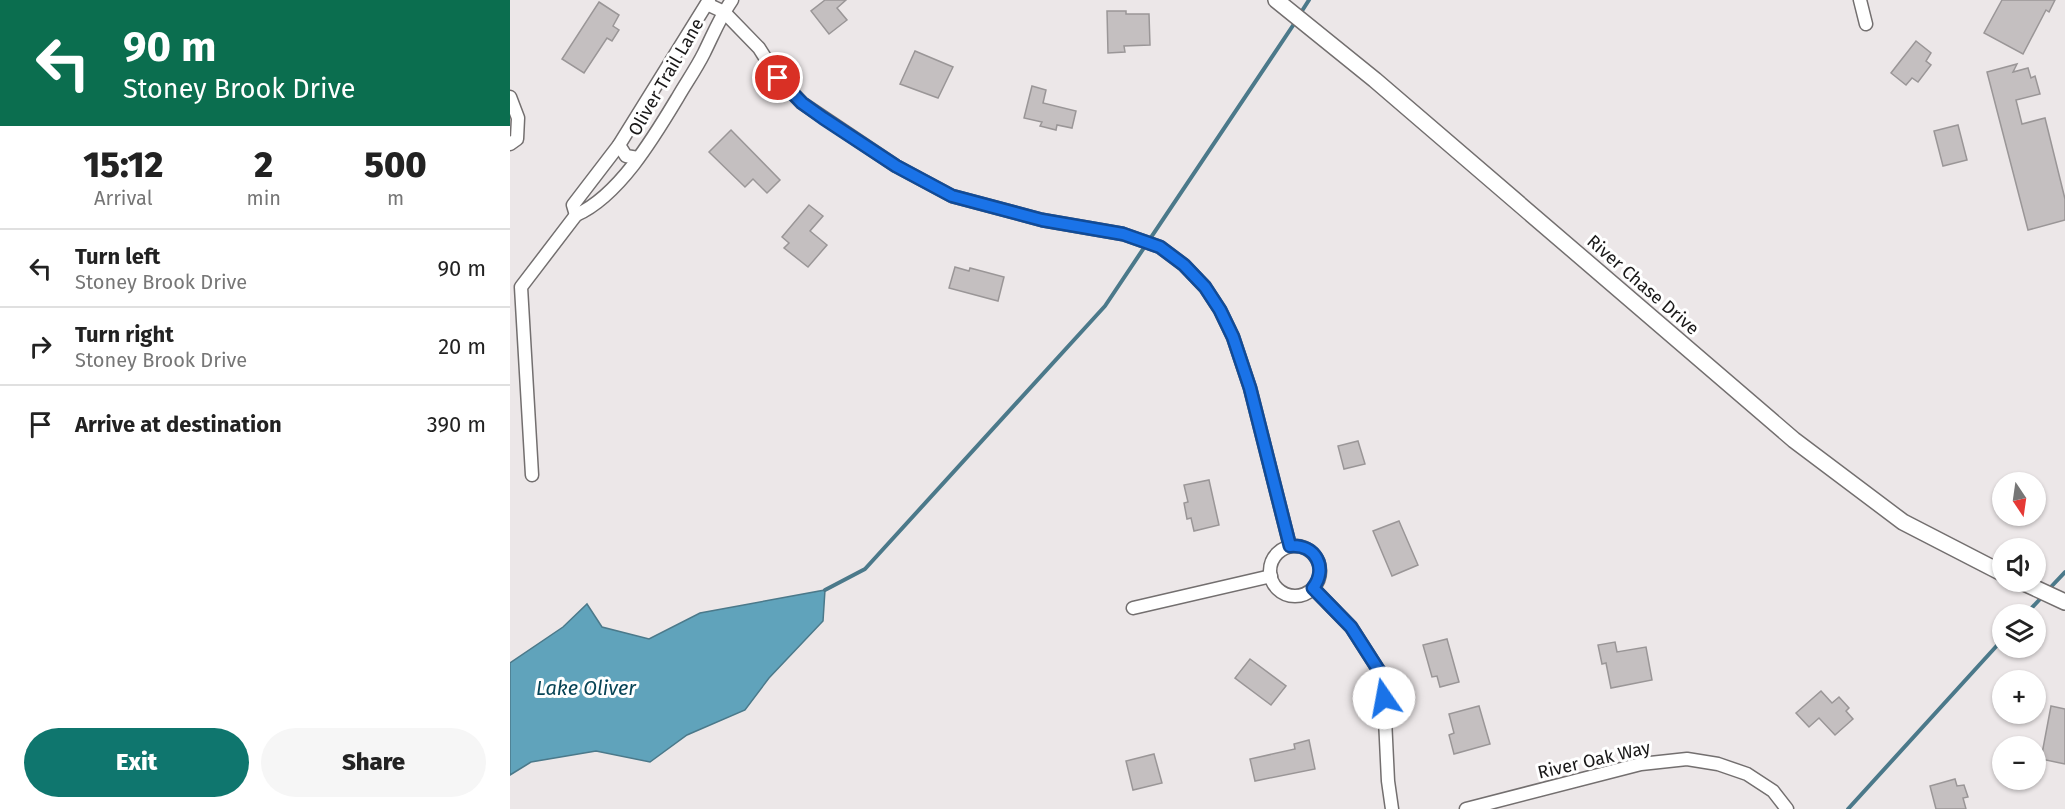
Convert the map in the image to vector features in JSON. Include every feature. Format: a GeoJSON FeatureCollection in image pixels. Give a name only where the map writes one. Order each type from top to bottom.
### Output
{"type":"FeatureCollection","features":[{"type":"Feature","properties":{"kind":"street","name":"Oliver Trail Lane"},"geometry":{"type":"LineString","coordinates":[[708,2],[619,145],[626,156],[638,159],[657,132],[703,56],[732,0]]}},
{"type":"Feature","properties":{"kind":"street","name":"River Chase Drive"},"geometry":{"type":"LineString","coordinates":[[1276,0],[1375,80],[1794,440],[1903,522],[1992,568]]}},
{"type":"Feature","properties":{"kind":"street"},"geometry":{"type":"LineString","coordinates":[[1860,0],[1866,24]]}},
{"type":"Feature","properties":{"kind":"street"},"geometry":{"type":"LineString","coordinates":[[708,2],[724,12],[759,48],[778,78],[802,103],[896,166],[952,196],[1042,220],[1123,234],[1160,247],[1184,265],[1205,287],[1220,310],[1233,337],[1250,388],[1290,546]]}},
{"type":"Feature","properties":{"kind":"street"},"geometry":{"type":"LineString","coordinates":[[510,97],[518,118],[517,139],[510,144]]}},
{"type":"Feature","properties":{"kind":"street"},"geometry":{"type":"LineString","coordinates":[[576,215],[573,205],[619,145]]}},
{"type":"Feature","properties":{"kind":"street"},"geometry":{"type":"LineString","coordinates":[[532,475],[515,286],[576,215],[590,209],[638,159]]}},
{"type":"Feature","properties":{"kind":"street"},"geometry":{"type":"LineString","coordinates":[[1290,546],[1306,548],[1318,559],[1320,574],[1313,588],[1307,593],[1292,596],[1278,589],[1271,576],[1272,561],[1277,554],[1290,546]]}},
{"type":"Feature","properties":{"kind":"street"},"geometry":{"type":"LineString","coordinates":[[1133,608],[1271,576]]}},
{"type":"Feature","properties":{"kind":"street"},"geometry":{"type":"LineString","coordinates":[[1313,588],[1351,627],[1383,677],[1388,781],[1392,809]]}},
{"type":"Feature","properties":{"kind":"street"},"geometry":{"type":"LineString","coordinates":[[2042,592],[2065,603]]}},
{"type":"Feature","properties":{"kind":"street","name":"River Oak Way"},"geometry":{"type":"LineString","coordinates":[[1466,809],[1641,764],[1687,759],[1718,764],[1747,774],[1773,791],[1787,809]]}},
{"type":"Feature","properties":{"kind":"water","name":"Lake Oliver"},"geometry":{"type":"Polygon","coordinates":[[[825,590],[823,621],[769,678],[745,710],[687,735],[650,762],[596,751],[531,762],[510,775],[510,663],[563,627],[587,604],[602,627],[649,639],[700,613],[825,590]]]}},
{"type":"Feature","properties":{"kind":"building"},"geometry":{"type":"Polygon","coordinates":[[[825,0],[846,0],[837,8],[847,20],[829,34],[811,11],[825,0]]]}},
{"type":"Feature","properties":{"kind":"building"},"geometry":{"type":"Polygon","coordinates":[[[2002,0],[2055,0],[2049,12],[2046,10],[2023,54],[1984,33],[2002,0]]]}},
{"type":"Feature","properties":{"kind":"building"},"geometry":{"type":"Polygon","coordinates":[[[599,2],[619,15],[613,26],[619,30],[612,41],[607,38],[584,73],[562,59],[599,2]]]}},
{"type":"Feature","properties":{"kind":"building"},"geometry":{"type":"Polygon","coordinates":[[[1107,11],[1149,14],[1150,45],[1124,46],[1125,52],[1108,53],[1107,11]]]}},
{"type":"Feature","properties":{"kind":"building"},"geometry":{"type":"Polygon","coordinates":[[[1916,41],[1931,53],[1926,61],[1931,65],[1918,82],[1912,78],[1906,85],[1891,73],[1916,41]]]}},
{"type":"Feature","properties":{"kind":"building"},"geometry":{"type":"Polygon","coordinates":[[[915,51],[953,67],[938,98],[900,84],[915,51]]]}},
{"type":"Feature","properties":{"kind":"building"},"geometry":{"type":"Polygon","coordinates":[[[2017,64],[2013,72],[2028,68],[2031,78],[2035,76],[2040,94],[2016,100],[2022,124],[2045,118],[2065,199],[2065,220],[2028,230],[1987,72],[2017,64]]]}},
{"type":"Feature","properties":{"kind":"building"},"geometry":{"type":"Polygon","coordinates":[[[1032,86],[1046,90],[1043,103],[1076,111],[1072,128],[1057,125],[1056,130],[1040,126],[1042,122],[1024,118],[1032,86]]]}},
{"type":"Feature","properties":{"kind":"building"},"geometry":{"type":"Polygon","coordinates":[[[1958,125],[1967,160],[1943,166],[1934,131],[1958,125]]]}},
{"type":"Feature","properties":{"kind":"building"},"geometry":{"type":"Polygon","coordinates":[[[731,130],[780,180],[767,193],[753,179],[745,187],[709,152],[731,130]]]}},
{"type":"Feature","properties":{"kind":"building"},"geometry":{"type":"Polygon","coordinates":[[[809,205],[823,216],[810,231],[827,245],[808,267],[784,248],[789,243],[782,237],[809,205]]]}},
{"type":"Feature","properties":{"kind":"building"},"geometry":{"type":"Polygon","coordinates":[[[955,267],[969,271],[970,268],[1004,277],[998,301],[949,288],[955,267]]]}},
{"type":"Feature","properties":{"kind":"building"},"geometry":{"type":"Polygon","coordinates":[[[1358,441],[1365,464],[1344,469],[1338,446],[1358,441]]]}},
{"type":"Feature","properties":{"kind":"building"},"geometry":{"type":"Polygon","coordinates":[[[1209,480],[1219,525],[1194,531],[1191,518],[1187,519],[1184,503],[1188,502],[1184,485],[1209,480]]]}},
{"type":"Feature","properties":{"kind":"building"},"geometry":{"type":"Polygon","coordinates":[[[1399,521],[1418,565],[1392,576],[1373,531],[1399,521]]]}},
{"type":"Feature","properties":{"kind":"building"},"geometry":{"type":"Polygon","coordinates":[[[1447,639],[1459,682],[1440,687],[1437,676],[1432,677],[1423,645],[1447,639]]]}},
{"type":"Feature","properties":{"kind":"building"},"geometry":{"type":"Polygon","coordinates":[[[1615,642],[1617,652],[1646,647],[1652,680],[1611,688],[1606,663],[1602,664],[1598,645],[1615,642]]]}},
{"type":"Feature","properties":{"kind":"building"},"geometry":{"type":"Polygon","coordinates":[[[1250,659],[1286,686],[1271,705],[1235,678],[1250,659]]]}},
{"type":"Feature","properties":{"kind":"building"},"geometry":{"type":"Polygon","coordinates":[[[1821,691],[1832,703],[1839,697],[1849,708],[1846,711],[1853,719],[1835,735],[1819,718],[1809,727],[1796,713],[1821,691]]]}},
{"type":"Feature","properties":{"kind":"building"},"geometry":{"type":"Polygon","coordinates":[[[1479,706],[1490,744],[1454,754],[1449,735],[1454,733],[1449,714],[1479,706]]]}},
{"type":"Feature","properties":{"kind":"building"},"geometry":{"type":"Polygon","coordinates":[[[2051,706],[2065,709],[2065,764],[2046,760],[2045,736],[2051,706]]]}},
{"type":"Feature","properties":{"kind":"building"},"geometry":{"type":"Polygon","coordinates":[[[1309,740],[1315,769],[1255,781],[1250,759],[1295,749],[1294,744],[1309,740]]]}},
{"type":"Feature","properties":{"kind":"building"},"geometry":{"type":"Polygon","coordinates":[[[1154,754],[1162,783],[1133,790],[1126,761],[1154,754]]]}},
{"type":"Feature","properties":{"kind":"building"},"geometry":{"type":"Polygon","coordinates":[[[1955,779],[1957,786],[1964,785],[1968,797],[1963,798],[1966,809],[1936,809],[1930,786],[1955,779]]]}},
{"type":"Feature","properties":{"kind":"waterway"},"geometry":{"type":"LineString","coordinates":[[1300,14],[1309,0]]}},
{"type":"Feature","properties":{"kind":"waterway"},"geometry":{"type":"LineString","coordinates":[[825,590],[865,569],[1105,306],[1296,21]]}},
{"type":"Feature","properties":{"kind":"waterway"},"geometry":{"type":"LineString","coordinates":[[2049,589],[2065,572]]}},
{"type":"Feature","properties":{"kind":"waterway"},"geometry":{"type":"LineString","coordinates":[[2035,604],[2042,597]]}},
{"type":"Feature","properties":{"kind":"waterway"},"geometry":{"type":"LineString","coordinates":[[1848,809],[1992,651]]}},
{"type":"Feature","properties":{"kind":"route"},"geometry":{"type":"LineString","coordinates":[[778,78],[802,103],[823,118],[896,166],[952,196],[1042,220],[1123,234],[1160,247],[1184,265],[1205,287],[1220,310],[1233,337],[1250,388],[1290,546],[1306,548],[1318,559],[1320,574],[1313,588],[1351,627],[1383,677],[1384,698]]}}]}
